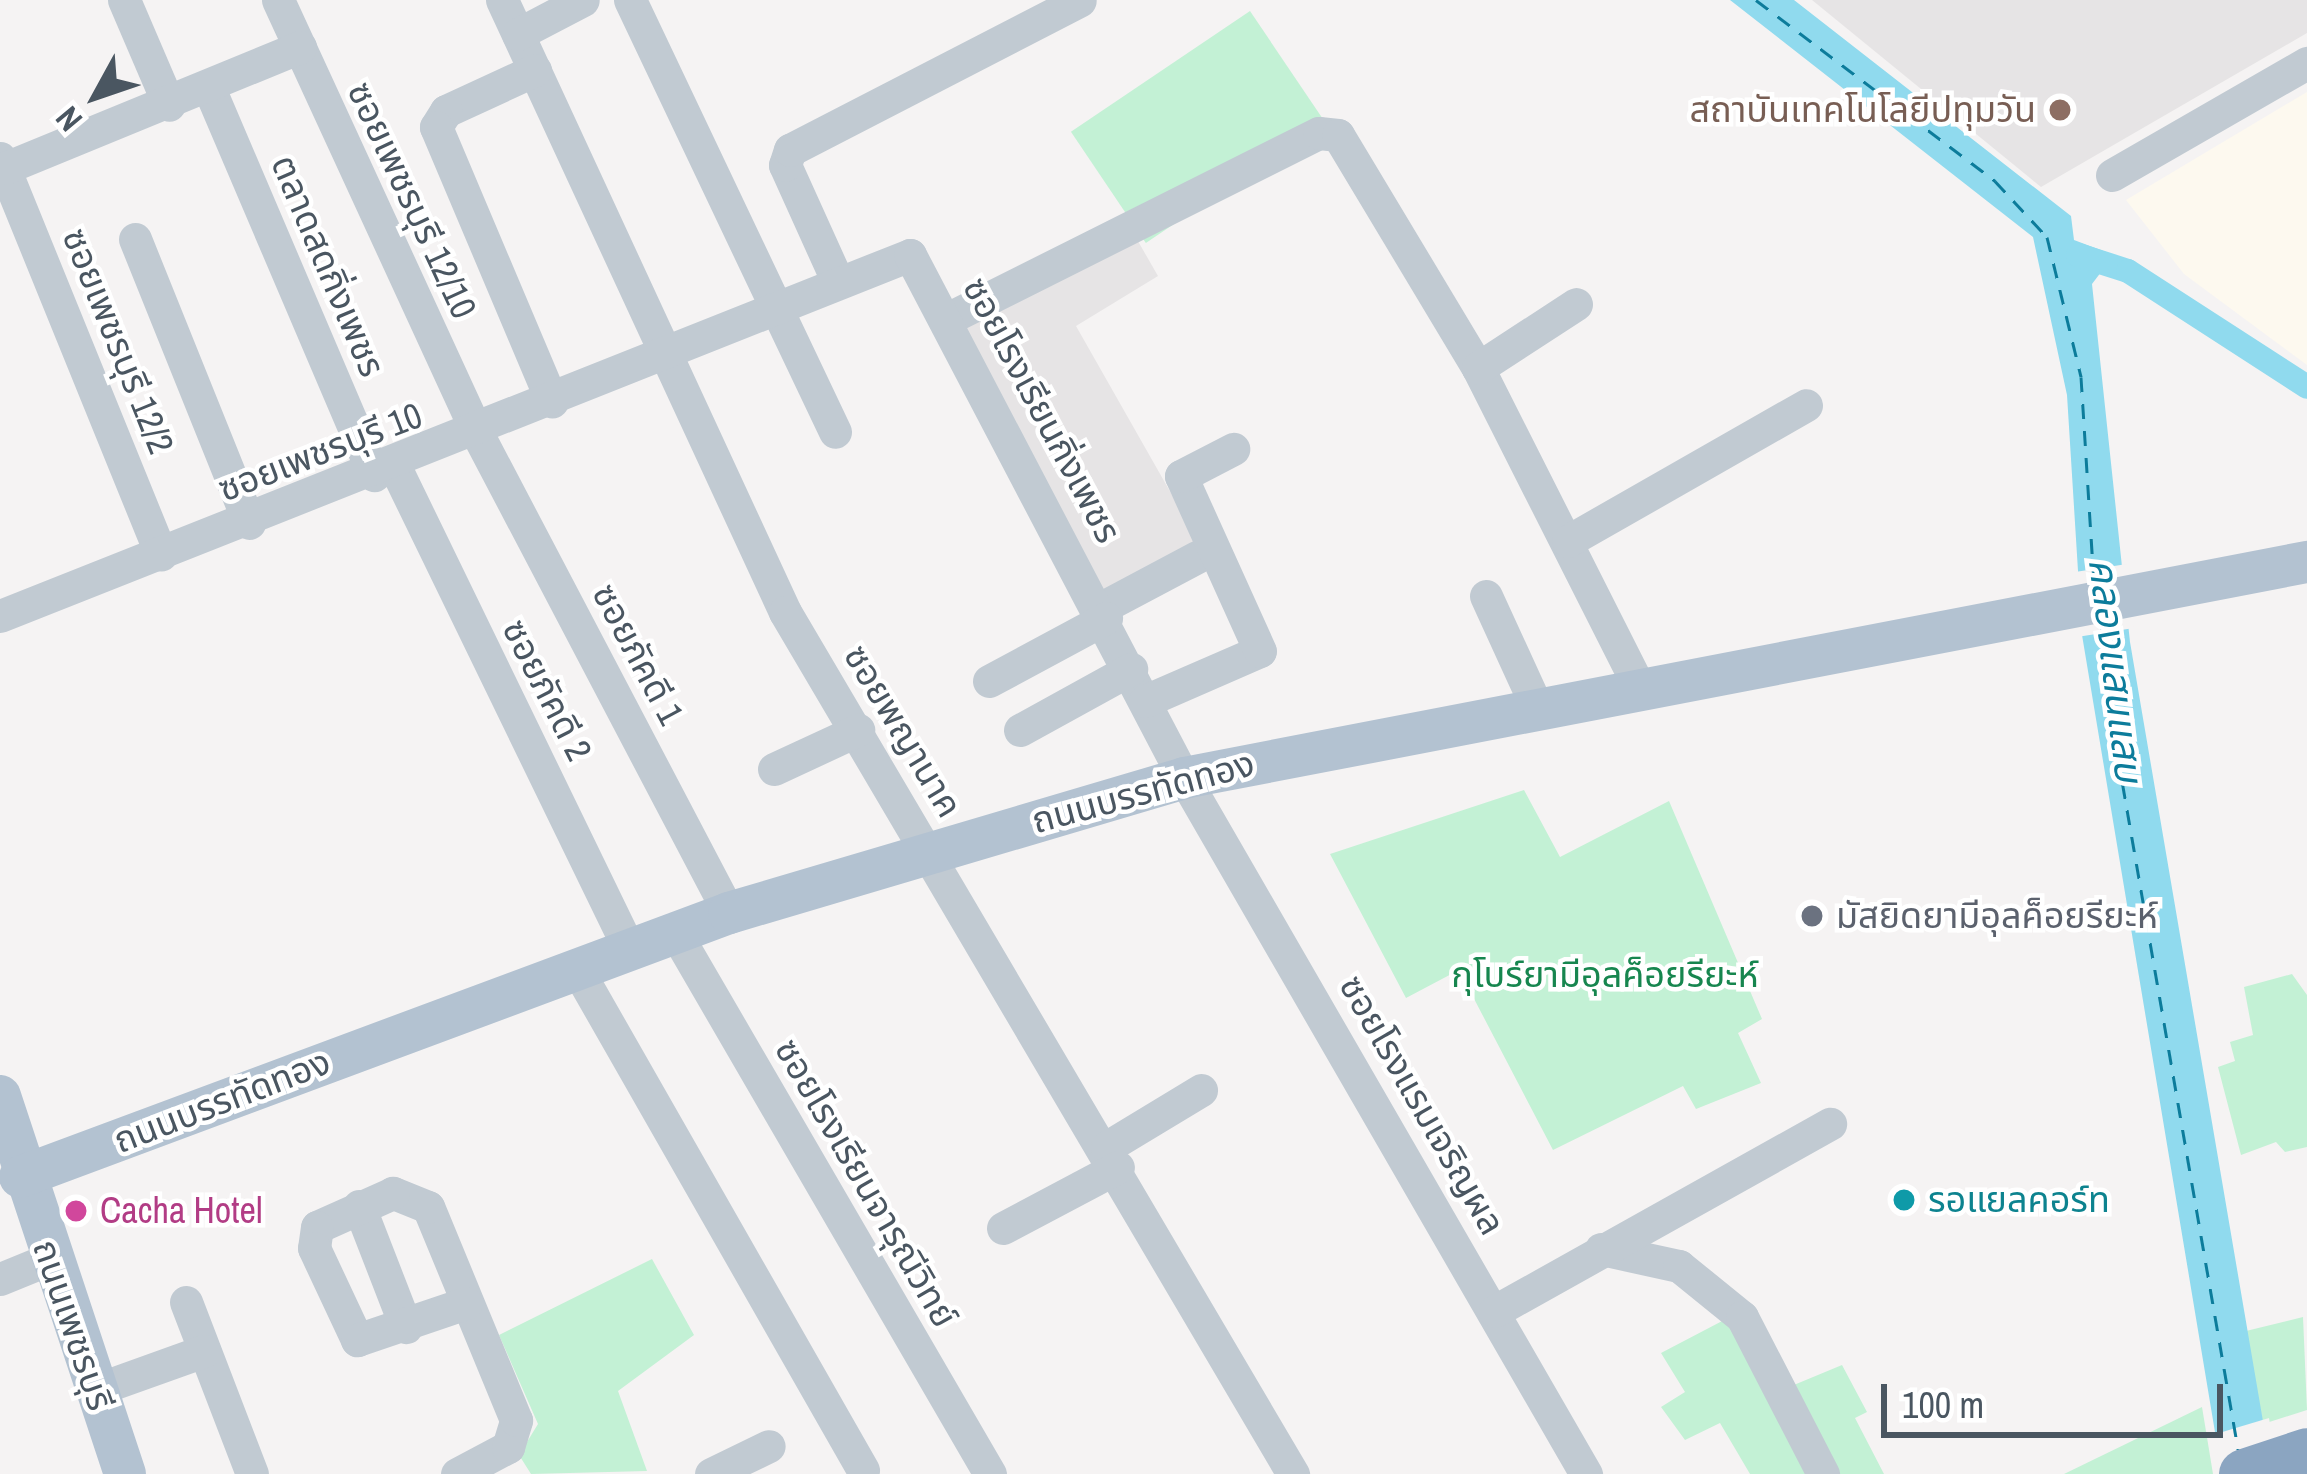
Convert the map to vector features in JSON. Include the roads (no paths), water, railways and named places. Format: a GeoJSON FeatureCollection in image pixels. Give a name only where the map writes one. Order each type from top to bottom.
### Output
{"type":"FeatureCollection","features":[{"type":"Feature","properties":{"kind":"highway"},"geometry":{"type":"LineString","coordinates":[[2244,1474],[2307,1453]]}},
{"type":"Feature","properties":{"kind":"main road","name":"ถนนบรรทัดทอง"},"geometry":{"type":"LineString","coordinates":[[10,1167],[729,913],[1184,778],[1636,683],[2307,562]]}},
{"type":"Feature","properties":{"kind":"main road","name":"ถนนเพชรบุรี"},"geometry":{"type":"LineString","coordinates":[[0,1096],[10,1167],[49,1259],[125,1474]]}},
{"type":"Feature","properties":{"kind":"street"},"geometry":{"type":"LineString","coordinates":[[124,0],[169,105]]}},
{"type":"Feature","properties":{"kind":"street","name":"ซอยเพชรบุรี 12/10"},"geometry":{"type":"LineString","coordinates":[[278,0],[477,433]]}},
{"type":"Feature","properties":{"kind":"street","name":"ซอยพญานาค"},"geometry":{"type":"LineString","coordinates":[[502,0],[665,355],[721,492],[1293,1474]]}},
{"type":"Feature","properties":{"kind":"street"},"geometry":{"type":"LineString","coordinates":[[518,34],[583,0]]}},
{"type":"Feature","properties":{"kind":"street"},"geometry":{"type":"LineString","coordinates":[[629,0],[777,302],[835,432]]}},
{"type":"Feature","properties":{"kind":"street"},"geometry":{"type":"LineString","coordinates":[[836,278],[784,166],[790,150],[1079,0]]}},
{"type":"Feature","properties":{"kind":"street"},"geometry":{"type":"LineString","coordinates":[[3,163],[169,105],[300,47]]}},
{"type":"Feature","properties":{"kind":"street"},"geometry":{"type":"LineString","coordinates":[[2112,175],[2307,63]]}},
{"type":"Feature","properties":{"kind":"street"},"geometry":{"type":"LineString","coordinates":[[535,70],[446,111],[436,127],[552,401]]}},
{"type":"Feature","properties":{"kind":"street","name":"ตลาดสดกิ่งเพชร"},"geometry":{"type":"LineString","coordinates":[[209,88],[385,471]]}},
{"type":"Feature","properties":{"kind":"street"},"geometry":{"type":"LineString","coordinates":[[951,316],[1329,133],[1353,150],[1478,368],[1636,683]]}},
{"type":"Feature","properties":{"kind":"street","name":"ซอยเพชรบุรี 12/2"},"geometry":{"type":"LineString","coordinates":[[3,163],[161,555]]}},
{"type":"Feature","properties":{"kind":"street"},"geometry":{"type":"LineString","coordinates":[[135,239],[249,523]]}},
{"type":"Feature","properties":{"kind":"street","name":"ซอยโรงเรียนกิ่งเพชร"},"geometry":{"type":"LineString","coordinates":[[665,355],[836,278],[910,256],[951,316],[1184,778]]}},
{"type":"Feature","properties":{"kind":"street"},"geometry":{"type":"LineString","coordinates":[[1478,368],[1576,304]]}},
{"type":"Feature","properties":{"kind":"street","name":"ซอยเพชรบุรี 10"},"geometry":{"type":"LineString","coordinates":[[0,616],[385,471],[665,355]]}},
{"type":"Feature","properties":{"kind":"street"},"geometry":{"type":"LineString","coordinates":[[1568,541],[1806,405]]}},
{"type":"Feature","properties":{"kind":"street","name":"ซอยภัคดี 1"},"geometry":{"type":"LineString","coordinates":[[477,433],[729,913]]}},
{"type":"Feature","properties":{"kind":"street"},"geometry":{"type":"LineString","coordinates":[[1145,701],[1260,651],[1181,476],[1233,448]]}},
{"type":"Feature","properties":{"kind":"street","name":"ซอยภัคดี 2"},"geometry":{"type":"LineString","coordinates":[[385,471],[628,949]]}},
{"type":"Feature","properties":{"kind":"street"},"geometry":{"type":"LineString","coordinates":[[989,681],[1197,557]]}},
{"type":"Feature","properties":{"kind":"street"},"geometry":{"type":"LineString","coordinates":[[1486,596],[1535,703]]}},
{"type":"Feature","properties":{"kind":"street"},"geometry":{"type":"LineString","coordinates":[[1020,730],[1131,669]]}},
{"type":"Feature","properties":{"kind":"street"},"geometry":{"type":"LineString","coordinates":[[775,769],[858,730]]}},
{"type":"Feature","properties":{"kind":"street","name":"ซอยโรงแรมเจริญผล"},"geometry":{"type":"LineString","coordinates":[[1184,778],[1586,1474]]}},
{"type":"Feature","properties":{"kind":"street","name":"ซอยโรงเรียนจารุณีวิทย์"},"geometry":{"type":"LineString","coordinates":[[675,932],[990,1474]]}},
{"type":"Feature","properties":{"kind":"street"},"geometry":{"type":"LineString","coordinates":[[577,969],[863,1470]]}},
{"type":"Feature","properties":{"kind":"street"},"geometry":{"type":"LineString","coordinates":[[1004,1228],[1112,1157],[1201,1090]]}},
{"type":"Feature","properties":{"kind":"street"},"geometry":{"type":"LineString","coordinates":[[1495,1311],[1830,1124]]}},
{"type":"Feature","properties":{"kind":"street"},"geometry":{"type":"LineString","coordinates":[[457,1474],[508,1447],[517,1430],[466,1303],[418,1195],[359,1206],[317,1227],[314,1248],[357,1340],[466,1303]]}},
{"type":"Feature","properties":{"kind":"street"},"geometry":{"type":"LineString","coordinates":[[359,1206],[406,1327]]}},
{"type":"Feature","properties":{"kind":"street"},"geometry":{"type":"LineString","coordinates":[[1601,1249],[1679,1265],[1742,1317],[1822,1474]]}},
{"type":"Feature","properties":{"kind":"street"},"geometry":{"type":"LineString","coordinates":[[0,1279],[49,1259]]}},
{"type":"Feature","properties":{"kind":"street"},"geometry":{"type":"LineString","coordinates":[[186,1302],[252,1474]]}},
{"type":"Feature","properties":{"kind":"street"},"geometry":{"type":"LineString","coordinates":[[95,1390],[204,1351]]}},
{"type":"Feature","properties":{"kind":"street"},"geometry":{"type":"LineString","coordinates":[[711,1474],[769,1446]]}},
{"type":"Feature","properties":{"kind":"water","name":"คลองแสนแสบ"},"geometry":{"type":"Polygon","coordinates":[[[1730,0],[1794,0],[2071,216],[2074,240],[2114,255],[2092,284],[2130,642],[2272,1474],[2222,1474],[2082,635],[2067,395],[2033,237],[1730,0]]]}},
{"type":"Feature","properties":{"kind":"waterway"},"geometry":{"type":"LineString","coordinates":[[2078,255],[2128,271],[2307,387]]}},
{"type":"Feature","properties":{"kind":"place","name":"สถาบันเทคโนโลยีปทุมวัน"},"geometry":{"type":"Point","coordinates":[2060,110]}},
{"type":"Feature","properties":{"kind":"place","name":"มัสยิดยามีอุลค็อยรียะห์"},"geometry":{"type":"Point","coordinates":[1812,916]}},
{"type":"Feature","properties":{"kind":"place","name":"รอแยลคอร์ท"},"geometry":{"type":"Point","coordinates":[1904,1200]}},
{"type":"Feature","properties":{"kind":"place","name":"Cacha Hotel"},"geometry":{"type":"Point","coordinates":[76,1211]}},
{"type":"Feature","properties":{"kind":"park label","name":"กุโบร์ยามีอุลค็อยรียะห์"},"geometry":{"type":"Point","coordinates":[1605,975]}}]}
